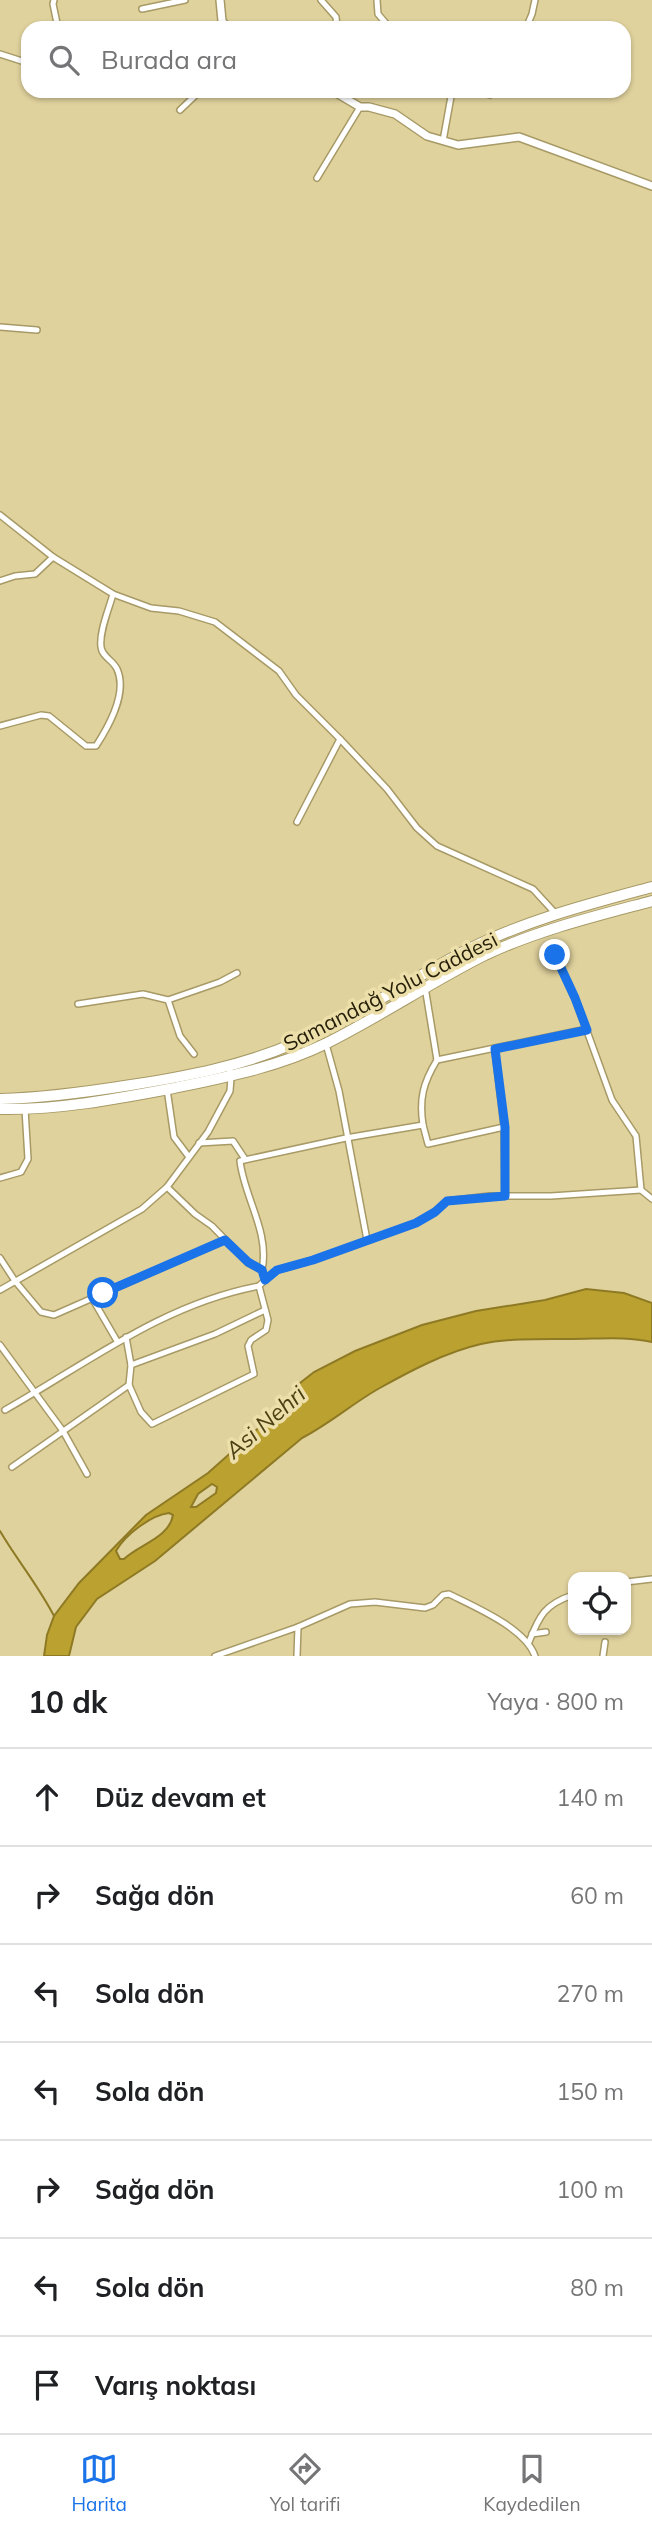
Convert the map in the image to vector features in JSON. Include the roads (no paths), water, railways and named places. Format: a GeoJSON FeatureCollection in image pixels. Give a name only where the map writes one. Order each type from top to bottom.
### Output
{"type":"FeatureCollection","features":[{"type":"Feature","properties":{"kind":"highway","name":"Samandağ Yolu Caddesi"},"geometry":{"type":"LineString","coordinates":[[0,1109],[25,1110],[108,1101],[230,1072],[296,1043],[467,950],[513,928],[555,913],[652,887]]}},
{"type":"Feature","properties":{"kind":"highway","name":"Samandağ Yolu Caddesi"},"geometry":{"type":"LineString","coordinates":[[0,1100],[54,1097],[268,1066],[326,1043],[487,954],[544,932],[652,901]]}},
{"type":"Feature","properties":{"kind":"street"},"geometry":{"type":"LineString","coordinates":[[54,0],[52,4],[56,21]]}},
{"type":"Feature","properties":{"kind":"street"},"geometry":{"type":"LineString","coordinates":[[142,9],[185,0]]}},
{"type":"Feature","properties":{"kind":"street"},"geometry":{"type":"LineString","coordinates":[[220,0],[224,21]]}},
{"type":"Feature","properties":{"kind":"street"},"geometry":{"type":"LineString","coordinates":[[321,0],[336,21]]}},
{"type":"Feature","properties":{"kind":"street"},"geometry":{"type":"LineString","coordinates":[[377,0],[378,14],[384,21]]}},
{"type":"Feature","properties":{"kind":"street"},"geometry":{"type":"LineString","coordinates":[[529,21],[535,0]]}},
{"type":"Feature","properties":{"kind":"street"},"geometry":{"type":"LineString","coordinates":[[0,54],[21,61]]}},
{"type":"Feature","properties":{"kind":"street"},"geometry":{"type":"LineString","coordinates":[[180,110],[193,98]]}},
{"type":"Feature","properties":{"kind":"street"},"geometry":{"type":"LineString","coordinates":[[346,98],[360,107],[395,114],[427,136],[443,141],[458,145],[519,137],[652,187]]}},
{"type":"Feature","properties":{"kind":"street"},"geometry":{"type":"LineString","coordinates":[[443,141],[451,98]]}},
{"type":"Feature","properties":{"kind":"street"},"geometry":{"type":"LineString","coordinates":[[317,178],[360,107]]}},
{"type":"Feature","properties":{"kind":"street"},"geometry":{"type":"LineString","coordinates":[[0,327],[37,330]]}},
{"type":"Feature","properties":{"kind":"street"},"geometry":{"type":"LineString","coordinates":[[0,514],[53,557],[113,594],[151,608],[179,611],[215,622],[279,671],[296,695],[387,789],[416,828],[436,846],[533,889],[555,913]]}},
{"type":"Feature","properties":{"kind":"street"},"geometry":{"type":"LineString","coordinates":[[0,581],[35,574],[53,557]]}},
{"type":"Feature","properties":{"kind":"street"},"geometry":{"type":"LineString","coordinates":[[0,726],[41,715],[49,716],[86,746],[96,746],[119,696],[116,666],[103,654],[100,645],[113,594]]}},
{"type":"Feature","properties":{"kind":"street"},"geometry":{"type":"LineString","coordinates":[[297,822],[340,739]]}},
{"type":"Feature","properties":{"kind":"street"},"geometry":{"type":"LineString","coordinates":[[555,955],[575,998],[612,1100],[636,1136],[642,1190],[652,1199]]}},
{"type":"Feature","properties":{"kind":"street"},"geometry":{"type":"LineString","coordinates":[[78,1004],[143,994],[168,1000],[220,982],[237,973]]}},
{"type":"Feature","properties":{"kind":"street"},"geometry":{"type":"LineString","coordinates":[[425,987],[437,1060],[422,1088],[420,1105],[428,1144],[505,1127]]}},
{"type":"Feature","properties":{"kind":"street"},"geometry":{"type":"LineString","coordinates":[[168,1000],[180,1036],[194,1054]]}},
{"type":"Feature","properties":{"kind":"street"},"geometry":{"type":"LineString","coordinates":[[437,1060],[587,1030]]}},
{"type":"Feature","properties":{"kind":"street"},"geometry":{"type":"LineString","coordinates":[[326,1043],[339,1091],[367,1240]]}},
{"type":"Feature","properties":{"kind":"street"},"geometry":{"type":"LineString","coordinates":[[495,1049],[505,1127],[505,1196]]}},
{"type":"Feature","properties":{"kind":"street"},"geometry":{"type":"LineString","coordinates":[[0,1290],[142,1209],[167,1186],[199,1143],[230,1091],[230,1072]]}},
{"type":"Feature","properties":{"kind":"street"},"geometry":{"type":"LineString","coordinates":[[167,1089],[174,1137],[189,1157]]}},
{"type":"Feature","properties":{"kind":"street"},"geometry":{"type":"LineString","coordinates":[[0,1178],[21,1172],[28,1159],[25,1110]]}},
{"type":"Feature","properties":{"kind":"street"},"geometry":{"type":"LineString","coordinates":[[265,1280],[262,1270],[263,1243],[250,1194],[242,1179],[240,1161],[346,1138],[423,1125]]}},
{"type":"Feature","properties":{"kind":"street"},"geometry":{"type":"LineString","coordinates":[[199,1143],[233,1141],[245,1159]]}},
{"type":"Feature","properties":{"kind":"street"},"geometry":{"type":"LineString","coordinates":[[167,1186],[248,1262],[262,1270]]}},
{"type":"Feature","properties":{"kind":"street"},"geometry":{"type":"LineString","coordinates":[[5,1410],[117,1341],[159,1319],[230,1292],[259,1286],[277,1270],[416,1223],[447,1201],[642,1190]]}},
{"type":"Feature","properties":{"kind":"street"},"geometry":{"type":"LineString","coordinates":[[0,1258],[15,1282],[41,1312],[54,1315],[225,1240]]}},
{"type":"Feature","properties":{"kind":"street"},"geometry":{"type":"LineString","coordinates":[[126,1337],[131,1364],[129,1385],[141,1412],[152,1423],[254,1374],[248,1346],[251,1340],[266,1330],[268,1320],[259,1286]]}},
{"type":"Feature","properties":{"kind":"street"},"geometry":{"type":"LineString","coordinates":[[92,1298],[117,1341]]}},
{"type":"Feature","properties":{"kind":"street"},"geometry":{"type":"LineString","coordinates":[[131,1364],[215,1334],[265,1310]]}},
{"type":"Feature","properties":{"kind":"street"},"geometry":{"type":"LineString","coordinates":[[0,1345],[63,1431],[87,1474]]}},
{"type":"Feature","properties":{"kind":"street"},"geometry":{"type":"LineString","coordinates":[[12,1467],[129,1385]]}},
{"type":"Feature","properties":{"kind":"street"},"geometry":{"type":"LineString","coordinates":[[631,1581],[652,1579]]}},
{"type":"Feature","properties":{"kind":"street"},"geometry":{"type":"LineString","coordinates":[[215,1656],[298,1627],[350,1604],[375,1602],[425,1608],[433,1605],[443,1595],[449,1594],[482,1611],[528,1642],[535,1656]]}},
{"type":"Feature","properties":{"kind":"street"},"geometry":{"type":"LineString","coordinates":[[528,1642],[539,1617],[551,1605],[568,1597]]}},
{"type":"Feature","properties":{"kind":"street"},"geometry":{"type":"LineString","coordinates":[[297,1656],[298,1627]]}},
{"type":"Feature","properties":{"kind":"street"},"geometry":{"type":"LineString","coordinates":[[532,1634],[546,1632]]}},
{"type":"Feature","properties":{"kind":"street"},"geometry":{"type":"LineString","coordinates":[[603,1656],[605,1642]]}},
{"type":"Feature","properties":{"kind":"water","name":"Asi Nehri"},"geometry":{"type":"Polygon","coordinates":[[[586,1289],[624,1293],[652,1303],[652,1342],[612,1338],[492,1342],[428,1363],[368,1395],[302,1438],[155,1561],[97,1599],[76,1627],[69,1656],[44,1656],[47,1635],[54,1616],[79,1583],[146,1515],[208,1473],[263,1424],[300,1383],[314,1372],[355,1351],[422,1325],[476,1311],[545,1300],[586,1289]],[[212,1484],[198,1494],[191,1507],[196,1507],[216,1493],[217,1487],[212,1484]],[[169,1513],[154,1518],[132,1532],[116,1551],[120,1559],[160,1535],[170,1523],[173,1515],[169,1513]]]}},
{"type":"Feature","properties":{"kind":"waterway"},"geometry":{"type":"LineString","coordinates":[[0,1531],[54,1616]]}}]}
